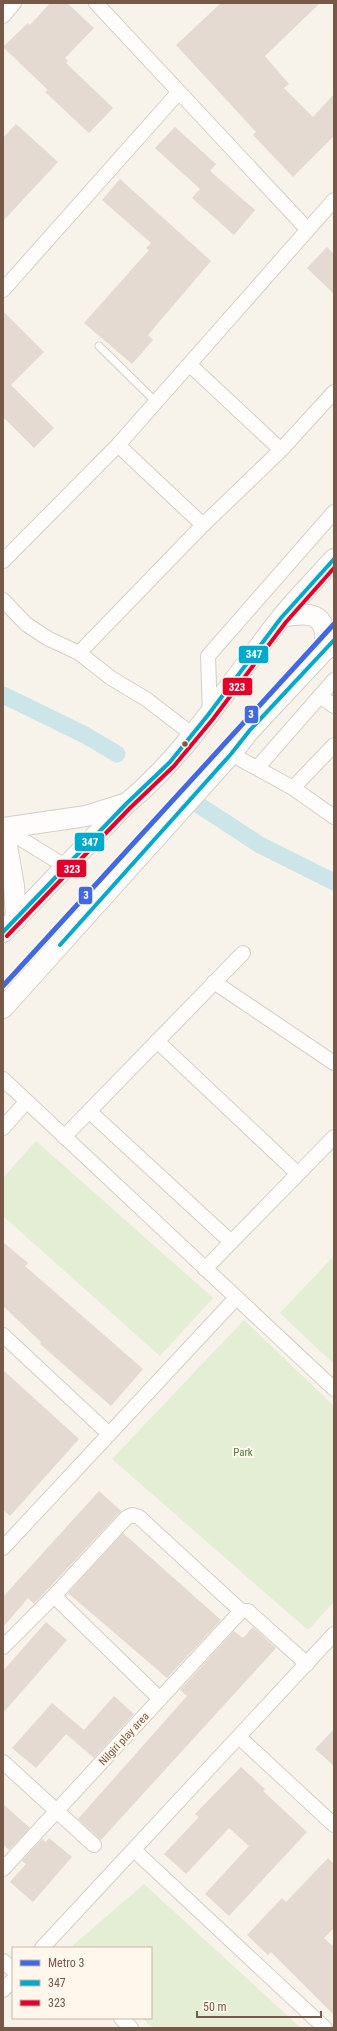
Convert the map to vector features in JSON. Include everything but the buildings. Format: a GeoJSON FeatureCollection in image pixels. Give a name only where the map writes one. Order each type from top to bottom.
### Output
{"type":"FeatureCollection","features":[{"type":"Feature","properties":{"kind":"main road"},"geometry":{"type":"LineString","coordinates":[[9,926],[65,866],[188,741],[282,617],[334,559]]}},
{"type":"Feature","properties":{"kind":"main road"},"geometry":{"type":"LineString","coordinates":[[3,1008],[180,812],[250,730],[329,645],[323,625],[318,618],[298,614],[282,617]]}},
{"type":"Feature","properties":{"kind":"main road"},"geometry":{"type":"LineString","coordinates":[[9,926],[14,886],[3,828],[86,816],[132,799]]}},
{"type":"Feature","properties":{"kind":"street"},"geometry":{"type":"LineString","coordinates":[[3,16],[14,3]]}},
{"type":"Feature","properties":{"kind":"street"},"geometry":{"type":"LineString","coordinates":[[96,3],[178,93],[307,229]]}},
{"type":"Feature","properties":{"kind":"street"},"geometry":{"type":"LineString","coordinates":[[3,290],[178,93]]}},
{"type":"Feature","properties":{"kind":"street"},"geometry":{"type":"LineString","coordinates":[[3,561],[118,445],[190,365],[307,229],[332,207]]}},
{"type":"Feature","properties":{"kind":"street"},"geometry":{"type":"LineString","coordinates":[[190,365],[281,450]]}},
{"type":"Feature","properties":{"kind":"street"},"geometry":{"type":"LineString","coordinates":[[79,653],[203,525],[281,450],[334,392]]}},
{"type":"Feature","properties":{"kind":"street"},"geometry":{"type":"LineString","coordinates":[[118,445],[203,525]]}},
{"type":"Feature","properties":{"kind":"street"},"geometry":{"type":"LineString","coordinates":[[210,713],[208,656],[334,512]]}},
{"type":"Feature","properties":{"kind":"street"},"geometry":{"type":"LineString","coordinates":[[3,600],[26,624],[47,638],[79,653],[111,678],[146,699],[188,741]]}},
{"type":"Feature","properties":{"kind":"street"},"geometry":{"type":"LineString","coordinates":[[257,768],[334,680]]}},
{"type":"Feature","properties":{"kind":"street"},"geometry":{"type":"LineString","coordinates":[[320,696],[334,706]]}},
{"type":"Feature","properties":{"kind":"street"},"geometry":{"type":"LineString","coordinates":[[293,788],[334,745]]}},
{"type":"Feature","properties":{"kind":"street"},"geometry":{"type":"LineString","coordinates":[[231,754],[293,788],[334,817]]}},
{"type":"Feature","properties":{"kind":"street"},"geometry":{"type":"LineString","coordinates":[[3,828],[65,866]]}},
{"type":"Feature","properties":{"kind":"street"},"geometry":{"type":"LineString","coordinates":[[64,1137],[243,953]]}},
{"type":"Feature","properties":{"kind":"street"},"geometry":{"type":"LineString","coordinates":[[214,982],[334,1063]]}},
{"type":"Feature","properties":{"kind":"street"},"geometry":{"type":"LineString","coordinates":[[157,1042],[298,1174]]}},
{"type":"Feature","properties":{"kind":"street"},"geometry":{"type":"LineString","coordinates":[[3,1079],[334,1389]]}},
{"type":"Feature","properties":{"kind":"street"},"geometry":{"type":"LineString","coordinates":[[3,1128],[26,1102]]}},
{"type":"Feature","properties":{"kind":"street"},"geometry":{"type":"LineString","coordinates":[[89,1111],[231,1242]]}},
{"type":"Feature","properties":{"kind":"street"},"geometry":{"type":"LineString","coordinates":[[205,1269],[334,1137]]}},
{"type":"Feature","properties":{"kind":"street"},"geometry":{"type":"LineString","coordinates":[[5,1542],[109,1434],[236,1298]]}},
{"type":"Feature","properties":{"kind":"street"},"geometry":{"type":"LineString","coordinates":[[3,1335],[109,1434]]}},
{"type":"Feature","properties":{"kind":"street"},"geometry":{"type":"LineString","coordinates":[[3,1647],[54,1596],[126,1518],[132,1515],[139,1517],[306,1664]]}},
{"type":"Feature","properties":{"kind":"street"},"geometry":{"type":"LineString","coordinates":[[54,1596],[160,1699]]}},
{"type":"Feature","properties":{"kind":"street","name":"Nilgiri play area"},"geometry":{"type":"LineString","coordinates":[[3,1869],[243,1610]]}},
{"type":"Feature","properties":{"kind":"street"},"geometry":{"type":"LineString","coordinates":[[44,1947],[334,1634]]}},
{"type":"Feature","properties":{"kind":"street"},"geometry":{"type":"LineString","coordinates":[[239,1737],[334,1825]]}},
{"type":"Feature","properties":{"kind":"street"},"geometry":{"type":"LineString","coordinates":[[3,1762],[94,1845]]}},
{"type":"Feature","properties":{"kind":"street"},"geometry":{"type":"LineString","coordinates":[[134,1850],[325,2028]]}},
{"type":"Feature","properties":{"kind":"street"},"geometry":{"type":"LineString","coordinates":[[3,1961],[12,1969]]}},
{"type":"Feature","properties":{"kind":"street"},"geometry":{"type":"LineString","coordinates":[[3,1990],[12,1981]]}},
{"type":"Feature","properties":{"kind":"street"},"geometry":{"type":"LineString","coordinates":[[122,2019],[131,2028]]}},
{"type":"Feature","properties":{"kind":"lane"},"geometry":{"type":"LineString","coordinates":[[99,346],[156,402]]}},
{"type":"Feature","properties":{"kind":"green space"},"geometry":{"type":"Polygon","coordinates":[[[36,1141],[213,1298],[160,1356],[3,1216],[3,1178],[36,1141]]]}},
{"type":"Feature","properties":{"kind":"green space"},"geometry":{"type":"Polygon","coordinates":[[[334,1256],[334,1364],[280,1313],[334,1256]]]}},
{"type":"Feature","properties":{"kind":"green space","name":"Park"},"geometry":{"type":"Polygon","coordinates":[[[244,1320],[334,1406],[334,1602],[308,1630],[112,1459],[244,1320]]]}},
{"type":"Feature","properties":{"kind":"green space"},"geometry":{"type":"Polygon","coordinates":[[[144,1884],[301,2028],[153,2028],[143,2019],[152,2019],[152,1947],[71,1947],[144,1884]]]}},
{"type":"Feature","properties":{"kind":"waterway"},"geometry":{"type":"LineString","coordinates":[[3,695],[85,735],[117,754]]}},
{"type":"Feature","properties":{"kind":"waterway"},"geometry":{"type":"LineString","coordinates":[[191,800],[260,845],[334,882]]}},
{"type":"Feature","properties":{"kind":"metro line","name":"3"},"geometry":{"type":"LineString","coordinates":[[3,986],[334,624]]}},
{"type":"Feature","properties":{"kind":"transit line","name":"347"},"geometry":{"type":"LineString","coordinates":[[3,932],[126,804],[170,762],[208,715],[281,618],[334,559]]}},
{"type":"Feature","properties":{"kind":"transit line","name":"323"},"geometry":{"type":"LineString","coordinates":[[7,936],[130,808],[174,766],[213,719],[286,622],[334,568]]}},
{"type":"Feature","properties":{"kind":"transit line","name":"347"},"geometry":{"type":"LineString","coordinates":[[60,945],[231,754],[250,730],[334,640]]}}]}
